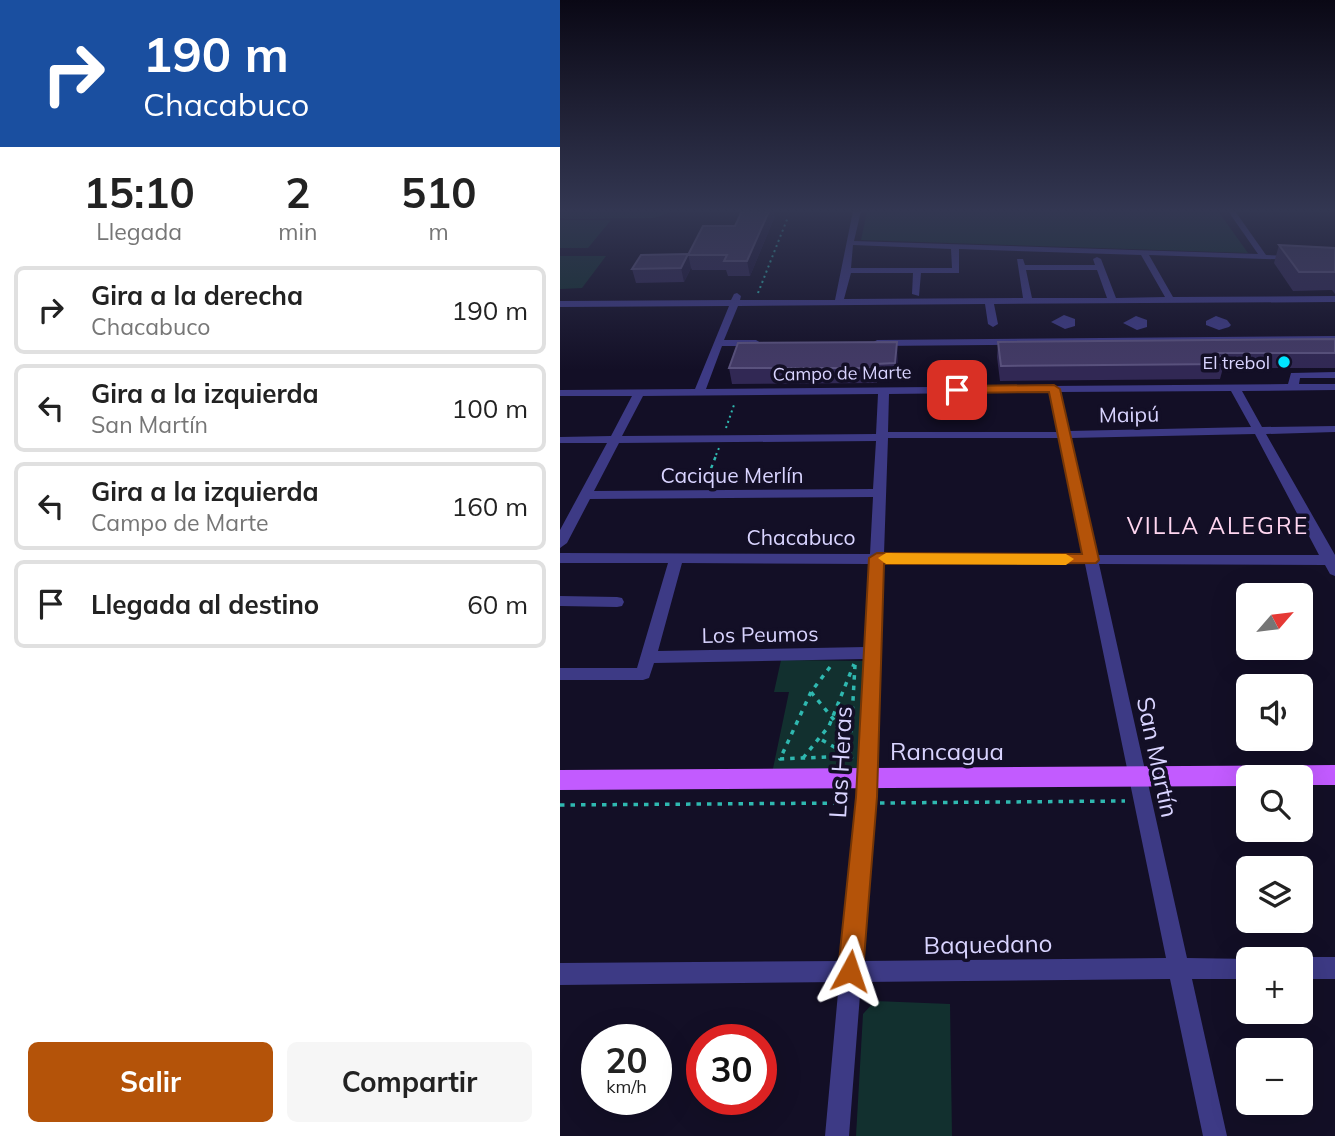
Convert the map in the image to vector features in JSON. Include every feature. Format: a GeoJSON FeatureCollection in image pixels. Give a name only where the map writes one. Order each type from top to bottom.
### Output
{"type":"FeatureCollection","features":[{"type":"Feature","properties":{"kind":"main road","name":"Rancagua"},"geometry":{"type":"LineString","coordinates":[[560,780],[1335,775]]}},
{"type":"Feature","properties":{"kind":"street"},"geometry":{"type":"LineString","coordinates":[[841,298],[847,264]]}},
{"type":"Feature","properties":{"kind":"street"},"geometry":{"type":"LineString","coordinates":[[845,270],[956,271],[956,264]]}},
{"type":"Feature","properties":{"kind":"street"},"geometry":{"type":"LineString","coordinates":[[1021,264],[1028,298]]}},
{"type":"Feature","properties":{"kind":"street"},"geometry":{"type":"LineString","coordinates":[[1099,264],[1115,298],[1130,320]]}},
{"type":"Feature","properties":{"kind":"street"},"geometry":{"type":"LineString","coordinates":[[1150,264],[1168,296]]}},
{"type":"Feature","properties":{"kind":"street"},"geometry":{"type":"LineString","coordinates":[[1022,268],[1100,267]]}},
{"type":"Feature","properties":{"kind":"street"},"geometry":{"type":"LineString","coordinates":[[909,297],[917,270]]}},
{"type":"Feature","properties":{"kind":"street"},"geometry":{"type":"LineString","coordinates":[[560,304],[909,297],[989,301],[1028,298],[1057,301],[1335,293]]}},
{"type":"Feature","properties":{"kind":"street"},"geometry":{"type":"LineString","coordinates":[[1168,296],[1335,300]]}},
{"type":"Feature","properties":{"kind":"street"},"geometry":{"type":"LineString","coordinates":[[560,297],[841,298]]}},
{"type":"Feature","properties":{"kind":"street"},"geometry":{"type":"LineString","coordinates":[[929,298],[1115,298]]}},
{"type":"Feature","properties":{"kind":"street"},"geometry":{"type":"LineString","coordinates":[[699,393],[736,299]]}},
{"type":"Feature","properties":{"kind":"street"},"geometry":{"type":"LineString","coordinates":[[1212,299],[1225,323]]}},
{"type":"Feature","properties":{"kind":"street"},"geometry":{"type":"LineString","coordinates":[[989,301],[993,324]]}},
{"type":"Feature","properties":{"kind":"street"},"geometry":{"type":"LineString","coordinates":[[1057,301],[1062,318]]}},
{"type":"Feature","properties":{"kind":"street"},"geometry":{"type":"LineString","coordinates":[[865,343],[1335,338]]}},
{"type":"Feature","properties":{"kind":"street"},"geometry":{"type":"LineString","coordinates":[[719,344],[769,343]]}},
{"type":"Feature","properties":{"kind":"street"},"geometry":{"type":"LineString","coordinates":[[1293,387],[1295,375],[1335,375]]}},
{"type":"Feature","properties":{"kind":"street","name":"Campo de Marte"},"geometry":{"type":"LineString","coordinates":[[560,393],[1335,387]]}},
{"type":"Feature","properties":{"kind":"street"},"geometry":{"type":"LineString","coordinates":[[1235,388],[1333,564]]}},
{"type":"Feature","properties":{"kind":"street","name":"San Martín"},"geometry":{"type":"LineString","coordinates":[[1054,389],[1215,1136]]}},
{"type":"Feature","properties":{"kind":"street","name":"Las Heras"},"geometry":{"type":"LineString","coordinates":[[836,1136],[867,778],[884,390]]}},
{"type":"Feature","properties":{"kind":"street"},"geometry":{"type":"LineString","coordinates":[[560,542],[639,393]]}},
{"type":"Feature","properties":{"kind":"street","name":"Maipú"},"geometry":{"type":"LineString","coordinates":[[560,440],[1064,435],[1335,429]]}},
{"type":"Feature","properties":{"kind":"street","name":"Cacique Merlín"},"geometry":{"type":"LineString","coordinates":[[585,495],[880,493]]}},
{"type":"Feature","properties":{"kind":"street"},"geometry":{"type":"LineString","coordinates":[[560,674],[643,674],[677,557]]}},
{"type":"Feature","properties":{"kind":"street","name":"Chacabuco"},"geometry":{"type":"LineString","coordinates":[[560,558],[877,558],[1333,564]]}},
{"type":"Feature","properties":{"kind":"street"},"geometry":{"type":"LineString","coordinates":[[560,601],[617,601]]}},
{"type":"Feature","properties":{"kind":"street","name":"Los Peumos"},"geometry":{"type":"LineString","coordinates":[[648,657],[872,653]]}},
{"type":"Feature","properties":{"kind":"street","name":"Baquedano"},"geometry":{"type":"LineString","coordinates":[[560,974],[1236,968]]}},
{"type":"Feature","properties":{"kind":"street"},"geometry":{"type":"LineString","coordinates":[[1313,968],[1335,968]]}},
{"type":"Feature","properties":{"kind":"path"},"geometry":{"type":"LineString","coordinates":[[757,296],[770,264]]}},
{"type":"Feature","properties":{"kind":"path"},"geometry":{"type":"LineString","coordinates":[[803,758],[822,740],[836,718],[856,658],[850,756]]}},
{"type":"Feature","properties":{"kind":"path"},"geometry":{"type":"LineString","coordinates":[[780,759],[811,692],[833,664]]}},
{"type":"Feature","properties":{"kind":"path"},"geometry":{"type":"LineString","coordinates":[[811,692],[826,704],[836,718],[850,756]]}},
{"type":"Feature","properties":{"kind":"path"},"geometry":{"type":"LineString","coordinates":[[822,740],[850,756]]}},
{"type":"Feature","properties":{"kind":"green space"},"geometry":{"type":"Polygon","coordinates":[[[560,264],[600,264],[582,288],[560,289],[560,264]]]}},
{"type":"Feature","properties":{"kind":"green space"},"geometry":{"type":"Polygon","coordinates":[[[781,660],[868,661],[863,777],[771,778],[789,692],[774,692],[781,660]]]}},
{"type":"Feature","properties":{"kind":"green space"},"geometry":{"type":"Polygon","coordinates":[[[875,1001],[950,1004],[952,1136],[856,1136],[863,1014],[875,1001]]]}},
{"type":"Feature","properties":{"kind":"building"},"geometry":{"type":"Polygon","coordinates":[[[635,264],[683,264],[681,268],[632,269],[635,264]]]}},
{"type":"Feature","properties":{"kind":"building"},"geometry":{"type":"Polygon","coordinates":[[[1293,264],[1335,264],[1335,272],[1299,272],[1293,264]]]}},
{"type":"Feature","properties":{"kind":"building"},"geometry":{"type":"Polygon","coordinates":[[[1335,339],[1335,353],[1218,353],[1224,364],[1001,366],[998,342],[1335,339]]]}},
{"type":"Feature","properties":{"kind":"building"},"geometry":{"type":"Polygon","coordinates":[[[897,342],[895,363],[876,364],[876,368],[729,368],[738,343],[897,342]]]}},
{"type":"Feature","properties":{"kind":"slow traffic"},"geometry":{"type":"LineString","coordinates":[[886,558],[1066,559]]}},
{"type":"Feature","properties":{"kind":"place","name":"El trebol"},"geometry":{"type":"Point","coordinates":[1284,362]}},
{"type":"Feature","properties":{"kind":"district","name":"VILLA ALEGRE"},"geometry":{"type":"Point","coordinates":[1218,525]}},
{"type":"Feature","properties":{"kind":"route"},"geometry":{"type":"LineString","coordinates":[[850,971],[866,797],[877,558],[1091,560],[1054,389],[957,390]]}}]}
